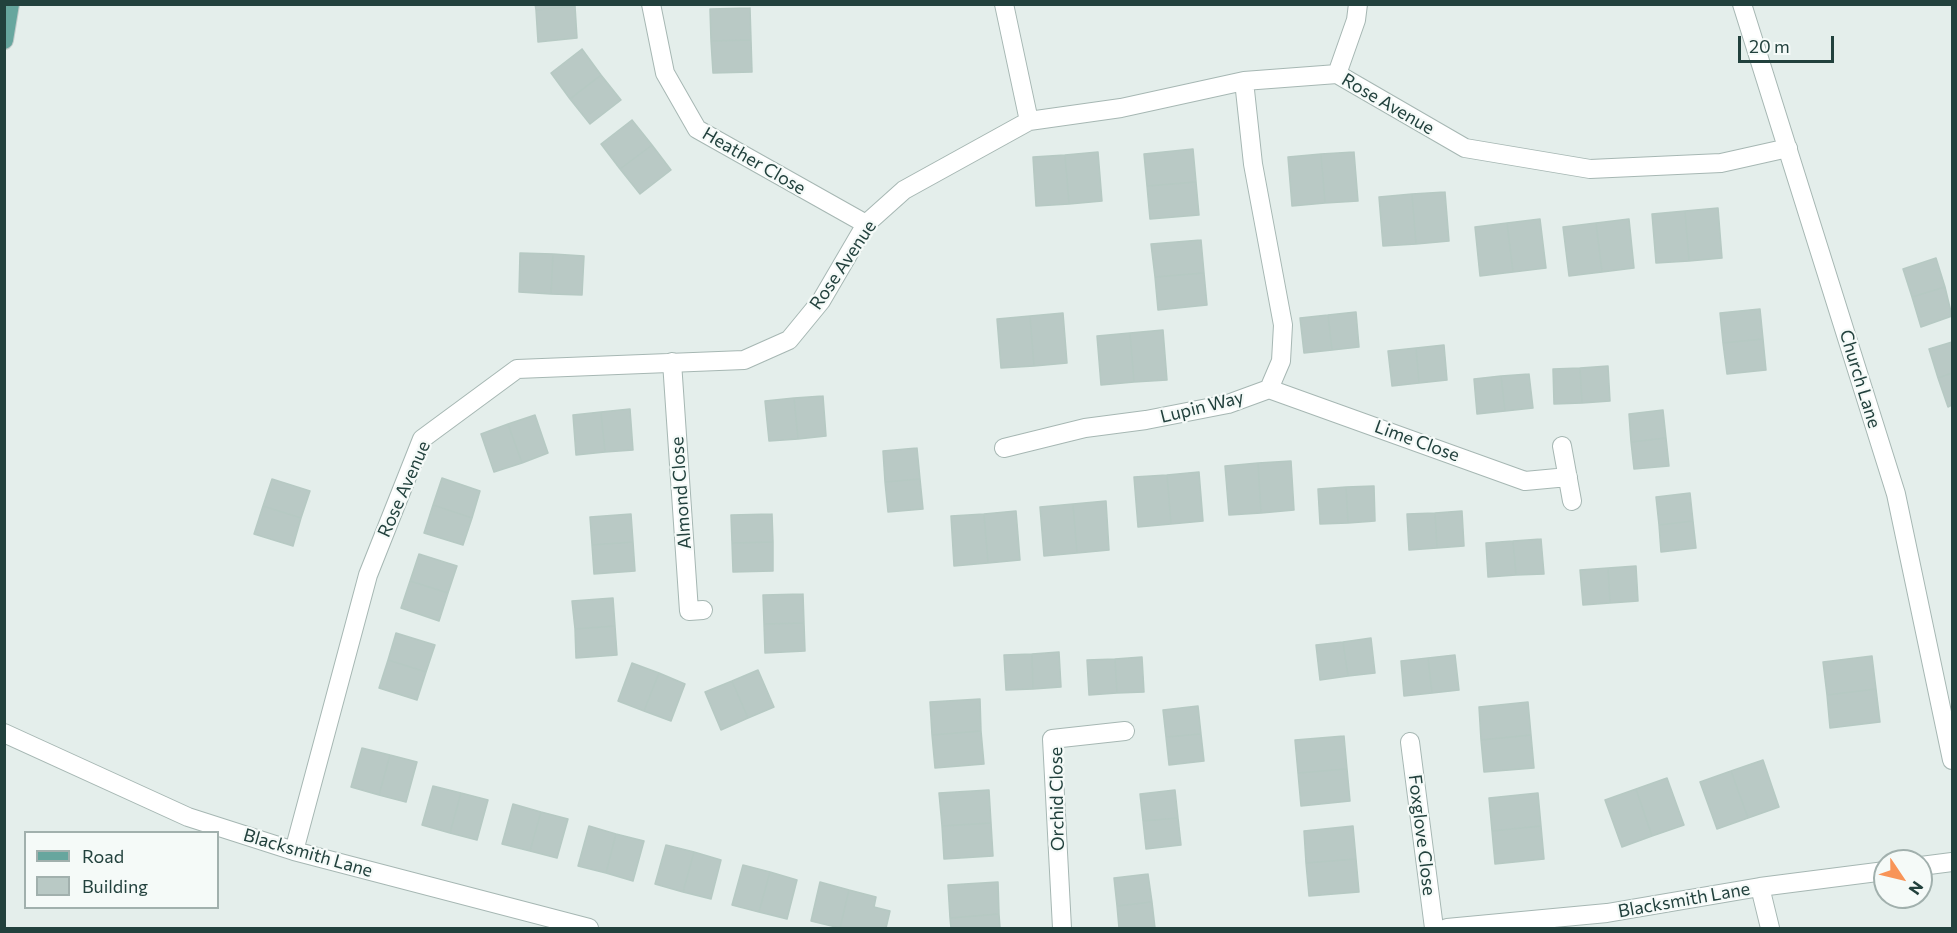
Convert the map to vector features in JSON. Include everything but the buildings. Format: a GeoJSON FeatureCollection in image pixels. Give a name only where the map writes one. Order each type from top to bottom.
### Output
{"type":"FeatureCollection","features":[{"type":"Feature","properties":{"kind":"main road"},"geometry":{"type":"LineString","coordinates":[[4,40],[10,4]]}},
{"type":"Feature","properties":{"kind":"street","name":"Heather Close"},"geometry":{"type":"LineString","coordinates":[[651,4],[665,73],[697,129],[866,224]]}},
{"type":"Feature","properties":{"kind":"street"},"geometry":{"type":"LineString","coordinates":[[1004,4],[1029,121]]}},
{"type":"Feature","properties":{"kind":"street"},"geometry":{"type":"LineString","coordinates":[[1336,74],[1356,20],[1358,4]]}},
{"type":"Feature","properties":{"kind":"street","name":"Church Lane"},"geometry":{"type":"LineString","coordinates":[[1742,4],[1896,494],[1953,760]]}},
{"type":"Feature","properties":{"kind":"street","name":"Rose Avenue"},"geometry":{"type":"LineString","coordinates":[[294,851],[368,575],[422,439],[517,369],[744,360],[789,340],[821,301],[866,224],[904,190],[1029,121],[1121,108],[1244,81],[1336,74],[1465,148],[1590,169],[1721,163],[1788,148]]}},
{"type":"Feature","properties":{"kind":"street","name":"Lupin Way"},"geometry":{"type":"LineString","coordinates":[[1004,448],[1085,428],[1146,420],[1228,404],[1269,389],[1281,361],[1283,325],[1253,164],[1244,81]]}},
{"type":"Feature","properties":{"kind":"street","name":"Almond Close"},"geometry":{"type":"LineString","coordinates":[[672,362],[690,612]]}},
{"type":"Feature","properties":{"kind":"street","name":"Lime Close"},"geometry":{"type":"LineString","coordinates":[[1269,389],[1525,481],[1568,477]]}},
{"type":"Feature","properties":{"kind":"street"},"geometry":{"type":"LineString","coordinates":[[1562,446],[1572,501]]}},
{"type":"Feature","properties":{"kind":"street","name":"Orchid Close"},"geometry":{"type":"LineString","coordinates":[[1062,928],[1052,739],[1125,731]]}},
{"type":"Feature","properties":{"kind":"street","name":"Blacksmith Lane"},"geometry":{"type":"LineString","coordinates":[[4,733],[188,817],[294,851],[589,928]]}},
{"type":"Feature","properties":{"kind":"street","name":"Foxglove Close"},"geometry":{"type":"LineString","coordinates":[[1410,742],[1434,928]]}},
{"type":"Feature","properties":{"kind":"street"},"geometry":{"type":"LineString","coordinates":[[1933,864],[1953,862]]}},
{"type":"Feature","properties":{"kind":"street","name":"Blacksmith Lane"},"geometry":{"type":"LineString","coordinates":[[1447,928],[1607,913],[1760,887],[1873,873]]}},
{"type":"Feature","properties":{"kind":"street"},"geometry":{"type":"LineString","coordinates":[[1760,887],[1770,928]]}}]}
